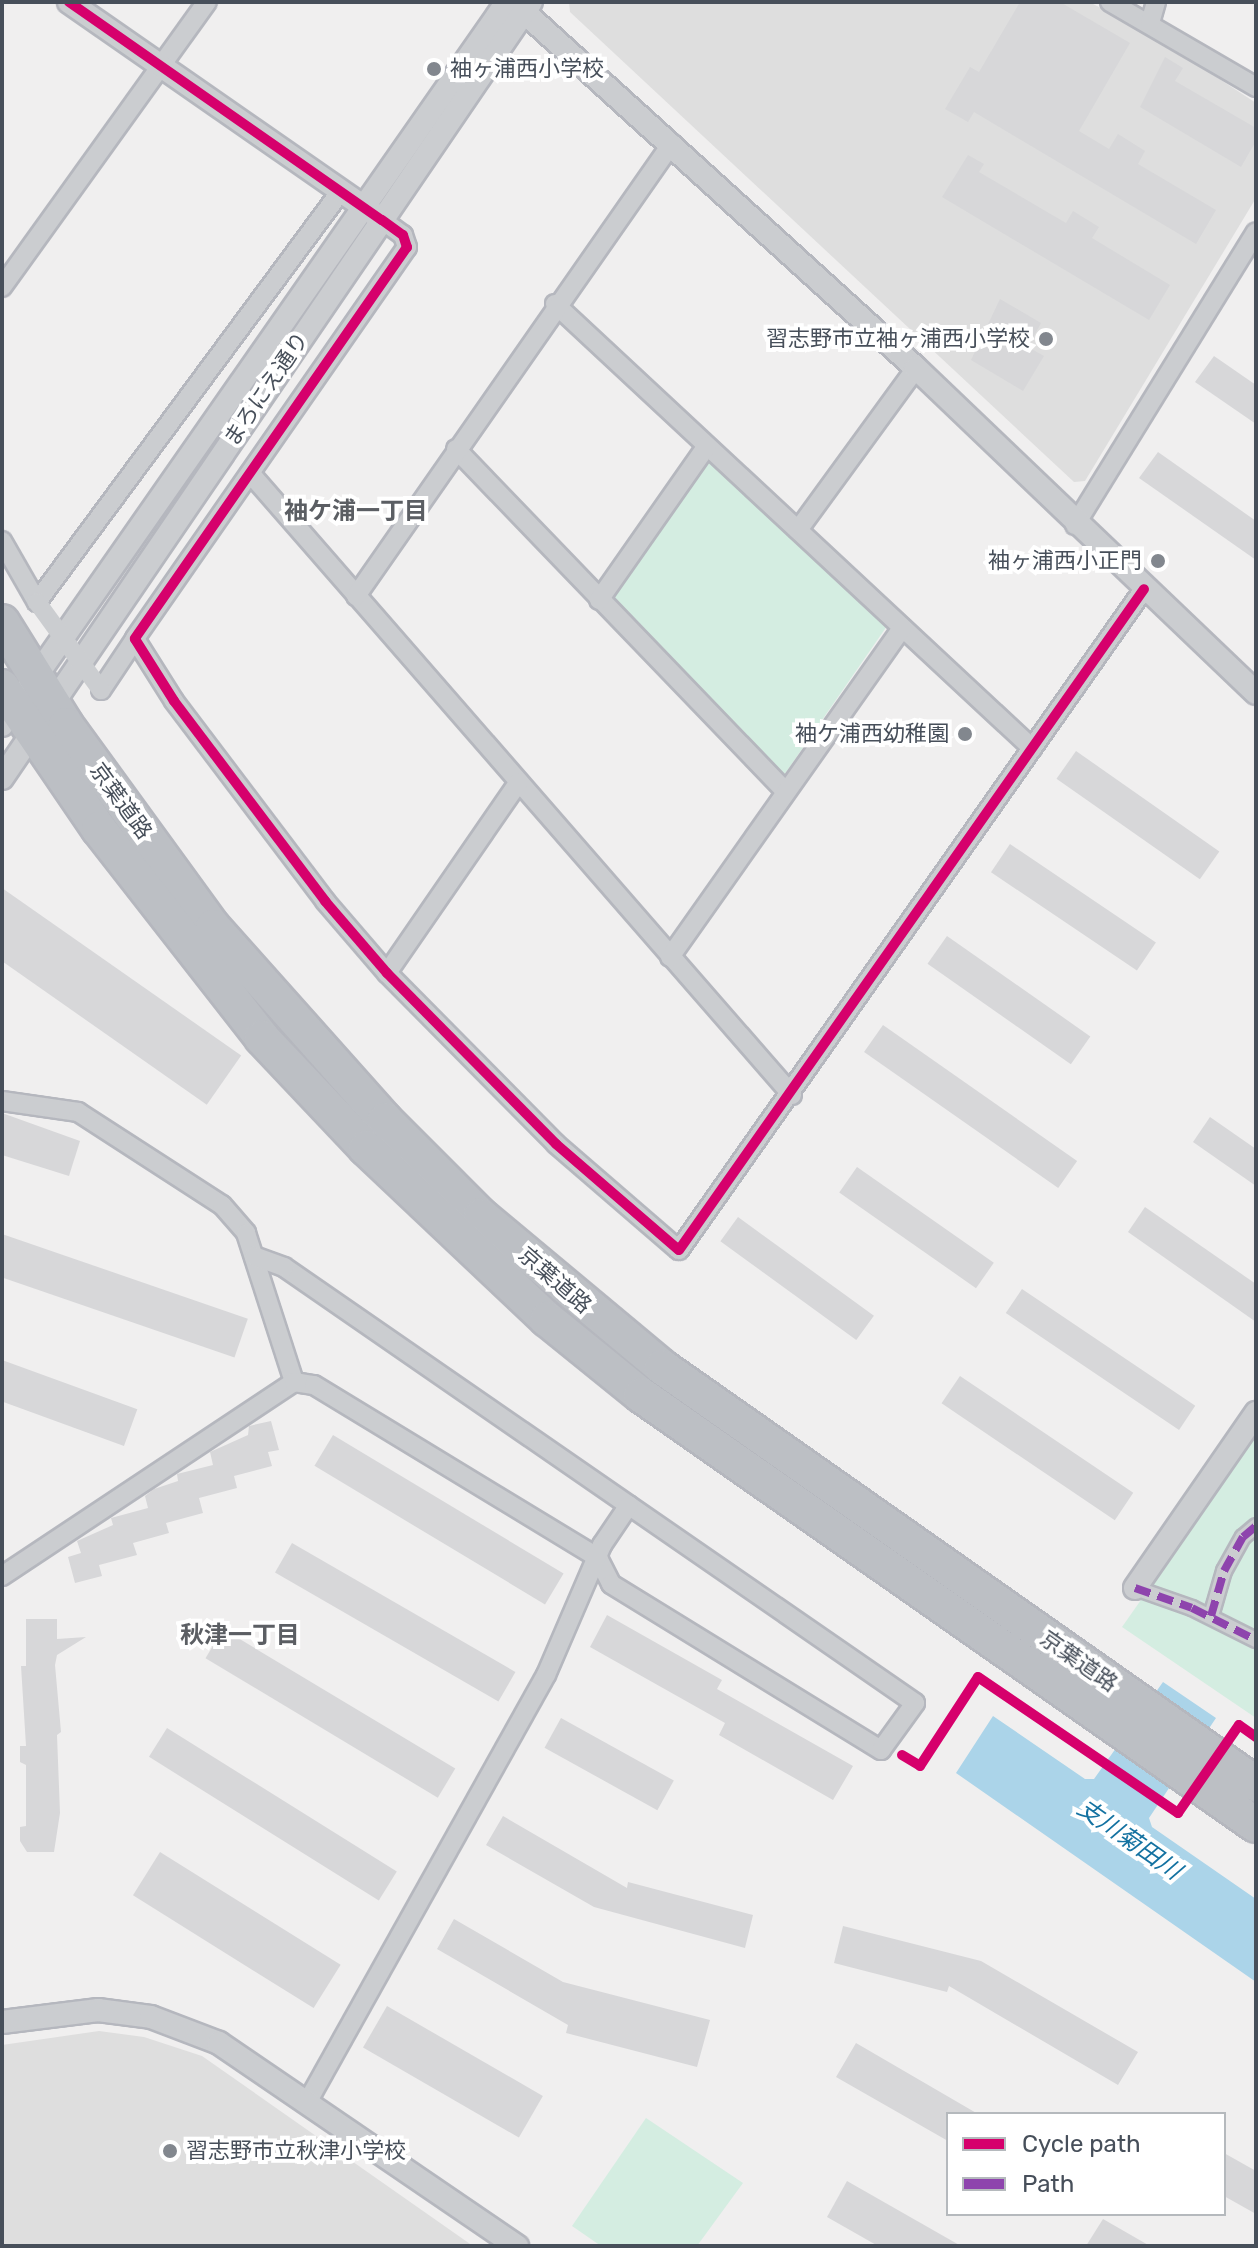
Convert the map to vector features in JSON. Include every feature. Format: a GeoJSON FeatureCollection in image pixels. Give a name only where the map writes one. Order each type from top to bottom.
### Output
{"type":"FeatureCollection","features":[{"type":"Feature","properties":{"kind":"highway","name":"京葉道路"},"geometry":{"type":"LineString","coordinates":[[2,622],[44,690],[213,927],[385,1120],[481,1216],[662,1367],[1118,1709]]}},
{"type":"Feature","properties":{"kind":"highway","name":"京葉道路"},"geometry":{"type":"LineString","coordinates":[[12,713],[262,1038],[366,1148],[547,1319],[641,1395],[1200,1766],[1256,1825]]}},
{"type":"Feature","properties":{"kind":"highway","name":"京葉道路"},"geometry":{"type":"LineString","coordinates":[[1200,1766],[1256,1784]]}},
{"type":"Feature","properties":{"kind":"street"},"geometry":{"type":"LineString","coordinates":[[2,541],[37,602],[101,690],[407,247],[403,235],[69,2]]}},
{"type":"Feature","properties":{"kind":"street"},"geometry":{"type":"LineString","coordinates":[[2,287],[207,2]]}},
{"type":"Feature","properties":{"kind":"street"},"geometry":{"type":"LineString","coordinates":[[1110,2],[1256,87]]}},
{"type":"Feature","properties":{"kind":"street"},"geometry":{"type":"LineString","coordinates":[[1150,23],[1156,2]]}},
{"type":"Feature","properties":{"kind":"street"},"geometry":{"type":"LineString","coordinates":[[519,4],[916,368],[1075,525],[1256,693]]}},
{"type":"Feature","properties":{"kind":"street","name":"まろにえ通り"},"geometry":{"type":"LineString","coordinates":[[12,713],[44,690],[519,4]]}},
{"type":"Feature","properties":{"kind":"street"},"geometry":{"type":"LineString","coordinates":[[356,596],[555,304],[672,143]]}},
{"type":"Feature","properties":{"kind":"street"},"geometry":{"type":"LineString","coordinates":[[37,602],[341,191]]}},
{"type":"Feature","properties":{"kind":"street","name":"まろにえ通り"},"geometry":{"type":"LineString","coordinates":[[2,778],[12,713],[44,690],[373,214]]}},
{"type":"Feature","properties":{"kind":"street"},"geometry":{"type":"LineString","coordinates":[[1075,525],[1256,232]]}},
{"type":"Feature","properties":{"kind":"street"},"geometry":{"type":"LineString","coordinates":[[555,304],[1032,748]]}},
{"type":"Feature","properties":{"kind":"street"},"geometry":{"type":"LineString","coordinates":[[798,530],[916,368]]}},
{"type":"Feature","properties":{"kind":"street"},"geometry":{"type":"LineString","coordinates":[[599,600],[707,446]]}},
{"type":"Feature","properties":{"kind":"street"},"geometry":{"type":"LineString","coordinates":[[456,449],[785,791]]}},
{"type":"Feature","properties":{"kind":"street"},"geometry":{"type":"LineString","coordinates":[[250,473],[792,1095]]}},
{"type":"Feature","properties":{"kind":"street"},"geometry":{"type":"LineString","coordinates":[[135,639],[183,714],[325,901],[387,973],[556,1144],[679,1250],[792,1095],[1144,589]]}},
{"type":"Feature","properties":{"kind":"street"},"geometry":{"type":"LineString","coordinates":[[670,957],[902,628]]}},
{"type":"Feature","properties":{"kind":"street"},"geometry":{"type":"LineString","coordinates":[[387,973],[519,782]]}},
{"type":"Feature","properties":{"kind":"street"},"geometry":{"type":"LineString","coordinates":[[2,1101],[78,1112],[222,1205],[246,1233],[294,1382]]}},
{"type":"Feature","properties":{"kind":"street"},"geometry":{"type":"LineString","coordinates":[[2,1576],[294,1382],[314,1385],[598,1558],[611,1584],[881,1750],[915,1703],[284,1267],[254,1256]]}},
{"type":"Feature","properties":{"kind":"street"},"geometry":{"type":"LineString","coordinates":[[1256,1413],[1135,1588],[1211,1616],[1256,1640]]}},
{"type":"Feature","properties":{"kind":"street"},"geometry":{"type":"LineString","coordinates":[[309,2099],[546,1675],[598,1558],[629,1505]]}},
{"type":"Feature","properties":{"kind":"street"},"geometry":{"type":"LineString","coordinates":[[1211,1616],[1224,1571],[1243,1537],[1256,1526]]}},
{"type":"Feature","properties":{"kind":"street"},"geometry":{"type":"LineString","coordinates":[[2,2022],[98,2010],[151,2017],[219,2043],[309,2099],[517,2246]]}},
{"type":"Feature","properties":{"kind":"shaded area","name":"習志野市立袖ヶ浦西小学校"},"geometry":{"type":"Polygon","coordinates":[[[569,2],[1089,2],[1145,30],[1256,103],[1256,198],[1085,481],[1074,482],[570,12],[569,2]]]}},
{"type":"Feature","properties":{"kind":"shaded area","name":"習志野市立秋津小学校"},"geometry":{"type":"Polygon","coordinates":[[[99,2031],[144,2037],[202,2056],[473,2246],[2,2246],[2,2045],[99,2031]]]}},
{"type":"Feature","properties":{"kind":"green space"},"geometry":{"type":"Polygon","coordinates":[[[708,459],[887,626],[782,778],[609,598],[708,459]]]}},
{"type":"Feature","properties":{"kind":"green space"},"geometry":{"type":"Polygon","coordinates":[[[1256,1436],[1256,1718],[1122,1627],[1256,1436]]]}},
{"type":"Feature","properties":{"kind":"green space"},"geometry":{"type":"Polygon","coordinates":[[[646,2118],[743,2183],[697,2246],[601,2246],[572,2226],[646,2118]]]}},
{"type":"Feature","properties":{"kind":"water","name":"支川菊田川"},"geometry":{"type":"Polygon","coordinates":[[[1163,1682],[1216,1718],[1149,1818],[1152,1827],[1256,1899],[1256,1982],[956,1773],[993,1716],[1085,1779],[1094,1779],[1163,1682]]]}},
{"type":"Feature","properties":{"kind":"building"},"geometry":{"type":"Polygon","coordinates":[[[1020,2],[1060,2],[1130,43],[1079,131],[1109,149],[1118,134],[1145,151],[1138,164],[1216,210],[1196,244],[974,112],[968,122],[945,109],[970,67],[979,72],[1020,2]]]}},
{"type":"Feature","properties":{"kind":"building"},"geometry":{"type":"Polygon","coordinates":[[[1165,57],[1183,68],[1175,81],[1256,128],[1256,141],[1241,167],[1140,107],[1165,57]]]}},
{"type":"Feature","properties":{"kind":"building"},"geometry":{"type":"Polygon","coordinates":[[[968,155],[984,164],[979,172],[1066,223],[1073,211],[1099,227],[1092,238],[1170,285],[1149,320],[942,197],[968,155]]]}},
{"type":"Feature","properties":{"kind":"building"},"geometry":{"type":"Polygon","coordinates":[[[1000,299],[1041,323],[1028,347],[1044,356],[1023,391],[971,360],[1000,299]]]}},
{"type":"Feature","properties":{"kind":"building"},"geometry":{"type":"Polygon","coordinates":[[[1214,356],[1256,385],[1256,424],[1195,382],[1214,356]]]}},
{"type":"Feature","properties":{"kind":"building"},"geometry":{"type":"Polygon","coordinates":[[[1158,452],[1256,521],[1256,560],[1139,478],[1158,452]]]}},
{"type":"Feature","properties":{"kind":"building"},"geometry":{"type":"Polygon","coordinates":[[[1076,751],[1219,851],[1200,879],[1056,779],[1076,751]]]}},
{"type":"Feature","properties":{"kind":"building"},"geometry":{"type":"Polygon","coordinates":[[[1010,844],[1156,942],[1137,971],[991,872],[1010,844]]]}},
{"type":"Feature","properties":{"kind":"building"},"geometry":{"type":"Polygon","coordinates":[[[2,888],[241,1055],[207,1105],[2,961],[2,888]]]}},
{"type":"Feature","properties":{"kind":"building"},"geometry":{"type":"Polygon","coordinates":[[[947,936],[1090,1036],[1071,1064],[927,964],[947,936]]]}},
{"type":"Feature","properties":{"kind":"building"},"geometry":{"type":"Polygon","coordinates":[[[883,1025],[1077,1161],[1058,1188],[864,1052],[883,1025]]]}},
{"type":"Feature","properties":{"kind":"building"},"geometry":{"type":"Polygon","coordinates":[[[2,1113],[80,1141],[69,1176],[2,1155],[2,1113]]]}},
{"type":"Feature","properties":{"kind":"building"},"geometry":{"type":"Polygon","coordinates":[[[1210,1117],[1256,1149],[1256,1186],[1193,1142],[1210,1117]]]}},
{"type":"Feature","properties":{"kind":"building"},"geometry":{"type":"Polygon","coordinates":[[[857,1167],[994,1263],[976,1288],[839,1192],[857,1167]]]}},
{"type":"Feature","properties":{"kind":"building"},"geometry":{"type":"Polygon","coordinates":[[[1145,1207],[1256,1284],[1256,1322],[1128,1232],[1145,1207]]]}},
{"type":"Feature","properties":{"kind":"building"},"geometry":{"type":"Polygon","coordinates":[[[738,1217],[874,1316],[856,1340],[720,1241],[738,1217]]]}},
{"type":"Feature","properties":{"kind":"building"},"geometry":{"type":"Polygon","coordinates":[[[2,1234],[248,1319],[234,1357],[2,1277],[2,1234]]]}},
{"type":"Feature","properties":{"kind":"building"},"geometry":{"type":"Polygon","coordinates":[[[1022,1289],[1195,1406],[1179,1430],[1006,1313],[1022,1289]]]}},
{"type":"Feature","properties":{"kind":"building"},"geometry":{"type":"Polygon","coordinates":[[[2,1360],[137,1409],[124,1446],[2,1402],[2,1360]]]}},
{"type":"Feature","properties":{"kind":"building"},"geometry":{"type":"Polygon","coordinates":[[[960,1376],[1133,1493],[1115,1520],[942,1403],[960,1376]]]}},
{"type":"Feature","properties":{"kind":"building"},"geometry":{"type":"Polygon","coordinates":[[[271,1421],[279,1450],[268,1452],[272,1466],[234,1476],[237,1488],[199,1498],[203,1513],[166,1523],[169,1533],[133,1543],[137,1555],[99,1565],[102,1576],[75,1583],[68,1557],[81,1553],[77,1541],[113,1525],[111,1518],[148,1508],[145,1496],[154,1489],[178,1481],[177,1474],[213,1465],[210,1452],[248,1435],[249,1426],[271,1421]]]}},
{"type":"Feature","properties":{"kind":"building"},"geometry":{"type":"Polygon","coordinates":[[[333,1435],[564,1574],[545,1604],[314,1466],[333,1435]]]}},
{"type":"Feature","properties":{"kind":"building"},"geometry":{"type":"Polygon","coordinates":[[[292,1543],[515,1672],[498,1701],[275,1572],[292,1543]]]}},
{"type":"Feature","properties":{"kind":"building"},"geometry":{"type":"Polygon","coordinates":[[[607,1615],[722,1680],[717,1689],[853,1766],[833,1800],[719,1735],[725,1723],[590,1647],[607,1615]]]}},
{"type":"Feature","properties":{"kind":"building"},"geometry":{"type":"Polygon","coordinates":[[[26,1619],[57,1619],[57,1639],[86,1637],[57,1655],[55,1665],[61,1732],[57,1735],[60,1813],[54,1852],[27,1852],[20,1841],[20,1827],[26,1826],[26,1765],[20,1762],[20,1746],[26,1746],[21,1666],[26,1666],[26,1619]]]}},
{"type":"Feature","properties":{"kind":"building"},"geometry":{"type":"Polygon","coordinates":[[[223,1629],[455,1769],[438,1798],[205,1658],[223,1629]]]}},
{"type":"Feature","properties":{"kind":"building"},"geometry":{"type":"Polygon","coordinates":[[[561,1718],[674,1781],[657,1810],[545,1748],[561,1718]]]}},
{"type":"Feature","properties":{"kind":"building"},"geometry":{"type":"Polygon","coordinates":[[[167,1728],[397,1872],[379,1900],[149,1757],[167,1728]]]}},
{"type":"Feature","properties":{"kind":"building"},"geometry":{"type":"Polygon","coordinates":[[[503,1816],[627,1888],[628,1882],[753,1915],[745,1948],[594,1907],[486,1845],[503,1816]]]}},
{"type":"Feature","properties":{"kind":"building"},"geometry":{"type":"Polygon","coordinates":[[[160,1852],[341,1965],[314,2008],[133,1895],[160,1852]]]}},
{"type":"Feature","properties":{"kind":"building"},"geometry":{"type":"Polygon","coordinates":[[[454,1919],[563,1982],[710,2020],[697,2067],[566,2033],[568,2025],[437,1949],[454,1919]]]}},
{"type":"Feature","properties":{"kind":"building"},"geometry":{"type":"Polygon","coordinates":[[[843,1926],[981,1961],[1138,2052],[1118,2085],[949,1986],[947,1992],[834,1963],[843,1926]]]}},
{"type":"Feature","properties":{"kind":"building"},"geometry":{"type":"Polygon","coordinates":[[[387,2006],[543,2096],[519,2138],[363,2048],[387,2006]]]}},
{"type":"Feature","properties":{"kind":"building"},"geometry":{"type":"Polygon","coordinates":[[[856,2043],[975,2112],[946,2112],[946,2140],[836,2077],[856,2043]]]}},
{"type":"Feature","properties":{"kind":"building"},"geometry":{"type":"Polygon","coordinates":[[[1226,2154],[1256,2171],[1256,2214],[1226,2197],[1226,2154]]]}},
{"type":"Feature","properties":{"kind":"building"},"geometry":{"type":"Polygon","coordinates":[[[847,2181],[961,2246],[878,2246],[827,2217],[847,2181]]]}},
{"type":"Feature","properties":{"kind":"building"},"geometry":{"type":"Polygon","coordinates":[[[1103,2219],[1150,2246],[1086,2246],[1103,2219]]]}},
{"type":"Feature","properties":{"kind":"marked path"},"geometry":{"type":"LineString","coordinates":[[1211,1616],[1224,1571],[1243,1537],[1256,1526]]}},
{"type":"Feature","properties":{"kind":"marked path"},"geometry":{"type":"LineString","coordinates":[[1135,1588],[1192,1608],[1256,1640]]}},
{"type":"Feature","properties":{"kind":"cycle path"},"geometry":{"type":"LineString","coordinates":[[69,2],[403,235],[407,247],[135,639],[174,701],[325,901],[387,973],[556,1144],[679,1250],[1144,589]]}},
{"type":"Feature","properties":{"kind":"cycle path"},"geometry":{"type":"LineString","coordinates":[[902,1755],[920,1766],[978,1677],[1178,1813],[1239,1725],[1256,1737]]}},
{"type":"Feature","properties":{"kind":"place","name":"袖ヶ浦西小学校"},"geometry":{"type":"Point","coordinates":[434,69]}},
{"type":"Feature","properties":{"kind":"place","name":"習志野市立袖ヶ浦西小学校"},"geometry":{"type":"Point","coordinates":[1046,339]}},
{"type":"Feature","properties":{"kind":"place","name":"袖ヶ浦西小正門"},"geometry":{"type":"Point","coordinates":[1158,561]}},
{"type":"Feature","properties":{"kind":"place","name":"袖ケ浦西幼稚園"},"geometry":{"type":"Point","coordinates":[965,734]}},
{"type":"Feature","properties":{"kind":"place","name":"習志野市立秋津小学校"},"geometry":{"type":"Point","coordinates":[170,2151]}},
{"type":"Feature","properties":{"kind":"district","name":"袖ケ浦一丁目"},"geometry":{"type":"Point","coordinates":[356,512]}},
{"type":"Feature","properties":{"kind":"district","name":"秋津一丁目"},"geometry":{"type":"Point","coordinates":[240,1636]}}]}
